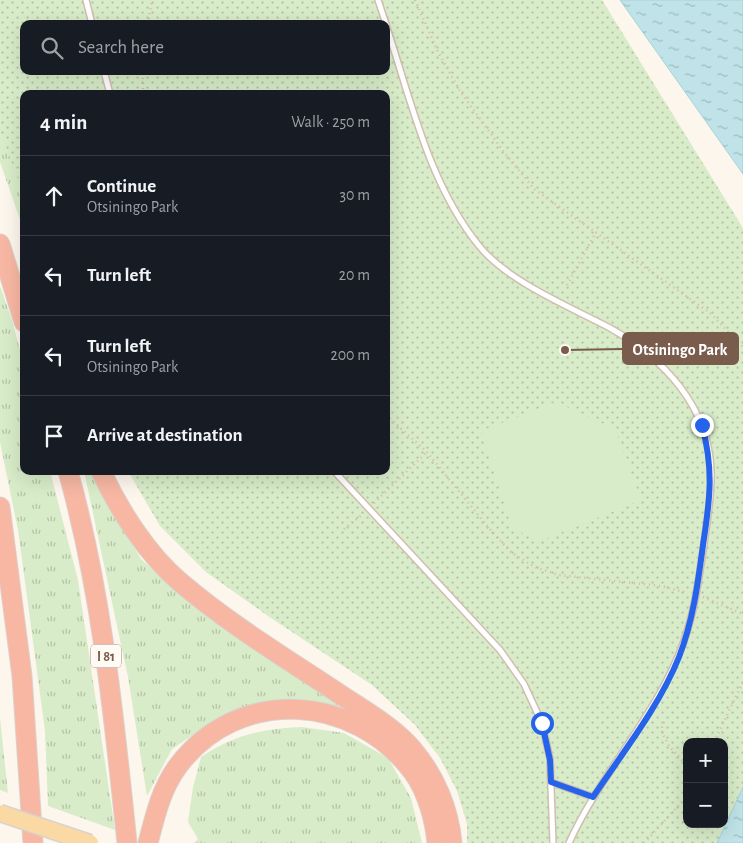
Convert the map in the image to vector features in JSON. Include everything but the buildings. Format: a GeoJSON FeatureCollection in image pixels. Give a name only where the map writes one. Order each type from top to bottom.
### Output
{"type":"FeatureCollection","features":[{"type":"Feature","properties":{"kind":"highway"},"geometry":{"type":"LineString","coordinates":[[0,235],[20,281]]}},
{"type":"Feature","properties":{"kind":"highway"},"geometry":{"type":"LineString","coordinates":[[0,244],[20,309]]}},
{"type":"Feature","properties":{"kind":"highway","name":"I 81"},"geometry":{"type":"LineString","coordinates":[[69,475],[90,562],[110,679],[127,843]]}},
{"type":"Feature","properties":{"kind":"highway"},"geometry":{"type":"LineString","coordinates":[[103,475],[108,487],[147,546],[178,581],[227,620],[387,726],[412,748],[428,770],[445,808],[452,843]]}},
{"type":"Feature","properties":{"kind":"highway"},"geometry":{"type":"LineString","coordinates":[[0,507],[22,676],[33,843]]}},
{"type":"Feature","properties":{"kind":"highway"},"geometry":{"type":"LineString","coordinates":[[0,596],[22,676]]}},
{"type":"Feature","properties":{"kind":"highway"},"geometry":{"type":"LineString","coordinates":[[148,843],[158,804],[166,785],[190,752],[229,723],[269,710],[290,709],[333,713],[353,721],[391,746],[414,773],[422,788],[435,825],[437,843]]}},
{"type":"Feature","properties":{"kind":"main road"},"geometry":{"type":"LineString","coordinates":[[0,813],[90,843]]}},
{"type":"Feature","properties":{"kind":"lane"},"geometry":{"type":"LineString","coordinates":[[86,0],[91,20]]}},
{"type":"Feature","properties":{"kind":"lane"},"geometry":{"type":"LineString","coordinates":[[378,0],[385,20]]}},
{"type":"Feature","properties":{"kind":"lane"},"geometry":{"type":"LineString","coordinates":[[390,36],[436,172],[457,214],[481,248],[496,262],[544,294],[641,347],[667,370],[683,389],[702,425],[710,453],[710,503],[696,595],[681,652],[660,696],[593,797],[569,843]]}},
{"type":"Feature","properties":{"kind":"lane"},"geometry":{"type":"LineString","coordinates":[[105,75],[109,90]]}},
{"type":"Feature","properties":{"kind":"lane"},"geometry":{"type":"LineString","coordinates":[[338,475],[500,650],[524,684],[542,723],[550,760],[554,843]]}},
{"type":"Feature","properties":{"kind":"lane"},"geometry":{"type":"LineString","coordinates":[[551,782],[593,797]]}},
{"type":"Feature","properties":{"kind":"path"},"geometry":{"type":"LineString","coordinates":[[149,20],[152,0]]}},
{"type":"Feature","properties":{"kind":"path"},"geometry":{"type":"LineString","coordinates":[[415,0],[438,52],[460,91],[504,152],[534,189],[710,313],[743,347]]}},
{"type":"Feature","properties":{"kind":"path"},"geometry":{"type":"LineString","coordinates":[[143,75],[143,90]]}},
{"type":"Feature","properties":{"kind":"path"},"geometry":{"type":"LineString","coordinates":[[567,286],[596,232]]}},
{"type":"Feature","properties":{"kind":"path"},"geometry":{"type":"LineString","coordinates":[[390,419],[427,452],[512,553],[535,567],[559,575],[661,586],[696,595],[743,614]]}},
{"type":"Feature","properties":{"kind":"path"},"geometry":{"type":"LineString","coordinates":[[344,529],[369,508],[427,452]]}},
{"type":"Feature","properties":{"kind":"path"},"geometry":{"type":"LineString","coordinates":[[716,738],[743,682]]}},
{"type":"Feature","properties":{"kind":"path"},"geometry":{"type":"LineString","coordinates":[[664,722],[661,730],[668,746],[683,762]]}},
{"type":"Feature","properties":{"kind":"path"},"geometry":{"type":"LineString","coordinates":[[644,843],[683,800]]}},
{"type":"Feature","properties":{"kind":"green space"},"geometry":{"type":"Polygon","coordinates":[[[0,0],[602,0],[743,228],[743,843],[467,843],[467,824],[457,791],[440,758],[415,725],[372,685],[206,572],[160,526],[130,475],[390,475],[390,90],[20,90],[20,184],[0,131],[0,0]]]}},
{"type":"Feature","properties":{"kind":"green space"},"geometry":{"type":"Polygon","coordinates":[[[0,58],[20,111],[20,220],[0,162],[0,58]]]}},
{"type":"Feature","properties":{"kind":"green space"},"geometry":{"type":"Polygon","coordinates":[[[0,286],[20,351],[20,475],[51,475],[78,580],[115,830],[48,806],[45,731],[18,530],[0,442],[0,286]]]}},
{"type":"Feature","properties":{"kind":"green space"},"geometry":{"type":"Polygon","coordinates":[[[556,402],[615,429],[641,500],[540,541],[512,528],[481,431],[556,402]]]}},
{"type":"Feature","properties":{"kind":"green space"},"geometry":{"type":"Polygon","coordinates":[[[85,475],[92,475],[141,559],[188,602],[339,706],[280,699],[225,714],[172,749],[147,796],[128,677],[85,475]]]}},
{"type":"Feature","properties":{"kind":"green space"},"geometry":{"type":"Polygon","coordinates":[[[0,718],[8,793],[0,790],[0,718]]]}},
{"type":"Feature","properties":{"kind":"green space"},"geometry":{"type":"Polygon","coordinates":[[[302,727],[344,733],[388,758],[411,798],[422,843],[194,843],[198,839],[188,822],[193,787],[201,757],[213,749],[249,734],[274,729],[302,727]]]}},
{"type":"Feature","properties":{"kind":"water"},"geometry":{"type":"Polygon","coordinates":[[[620,0],[743,0],[743,174],[620,0]]]}},
{"type":"Feature","properties":{"kind":"water"},"geometry":{"type":"Polygon","coordinates":[[[743,787],[743,843],[717,843],[724,828],[728,828],[728,819],[743,787]]]}},
{"type":"Feature","properties":{"kind":"place","name":"Otsiningo Park"},"geometry":{"type":"Point","coordinates":[565,350]}},
{"type":"Feature","properties":{"kind":"route"},"geometry":{"type":"LineString","coordinates":[[542,723],[550,760],[551,782],[593,797],[660,696],[686,638],[695,604],[710,503],[710,453],[702,425]]}}]}
